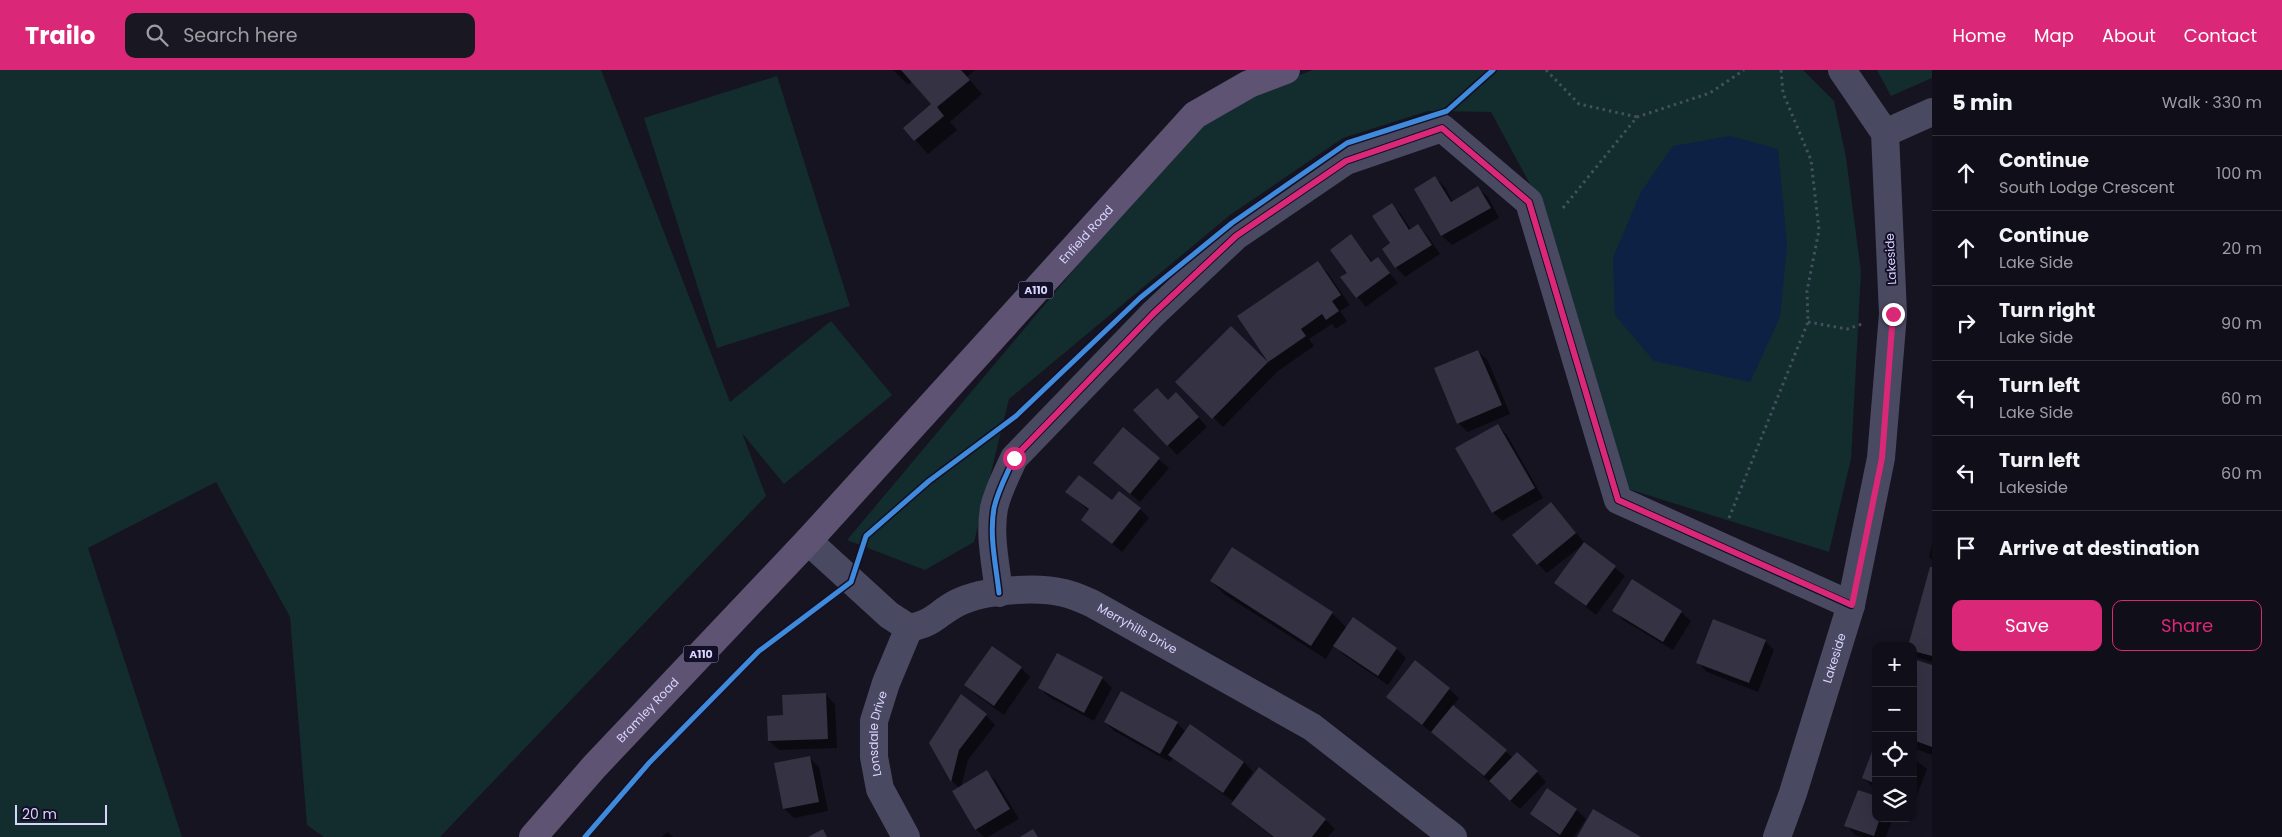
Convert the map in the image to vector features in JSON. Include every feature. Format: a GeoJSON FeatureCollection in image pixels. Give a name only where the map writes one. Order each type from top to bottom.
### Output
{"type":"FeatureCollection","features":[{"type":"Feature","properties":{"kind":"main road","name":"Enfield Road"},"geometry":{"type":"LineString","coordinates":[[808,541],[1195,115],[1250,84],[1286,70]]}},
{"type":"Feature","properties":{"kind":"main road","name":"Bramley Road"},"geometry":{"type":"LineString","coordinates":[[533,837],[594,767],[808,541]]}},
{"type":"Feature","properties":{"kind":"street"},"geometry":{"type":"LineString","coordinates":[[1842,70],[1885,133],[1932,112]]}},
{"type":"Feature","properties":{"kind":"street"},"geometry":{"type":"LineString","coordinates":[[999,593],[992,534],[994,507],[1014,458],[1153,314],[1236,236],[1346,161],[1442,128],[1529,202],[1618,500],[1852,605]]}},
{"type":"Feature","properties":{"kind":"street","name":"Lakeside"},"geometry":{"type":"LineString","coordinates":[[1777,837],[1793,793],[1852,605],[1882,458],[1893,314],[1885,133]]}},
{"type":"Feature","properties":{"kind":"street"},"geometry":{"type":"LineString","coordinates":[[808,541],[889,615],[909,628]]}},
{"type":"Feature","properties":{"kind":"street","name":"Merryhills Drive"},"geometry":{"type":"LineString","coordinates":[[909,628],[932,622],[958,603],[999,593],[1037,589],[1064,593],[1093,604],[1312,727],[1453,837]]}},
{"type":"Feature","properties":{"kind":"street","name":"Lonsdale Drive"},"geometry":{"type":"LineString","coordinates":[[906,837],[880,789],[874,757],[874,722],[886,683],[909,628]]}},
{"type":"Feature","properties":{"kind":"path"},"geometry":{"type":"LineString","coordinates":[[1546,70],[1579,104],[1637,117],[1710,92],[1744,70]]}},
{"type":"Feature","properties":{"kind":"path"},"geometry":{"type":"LineString","coordinates":[[1718,544],[1808,322],[1807,291],[1819,230],[1811,160],[1784,92],[1781,70]]}},
{"type":"Feature","properties":{"kind":"path"},"geometry":{"type":"LineString","coordinates":[[1539,235],[1579,190],[1637,117]]}},
{"type":"Feature","properties":{"kind":"path"},"geometry":{"type":"LineString","coordinates":[[1808,322],[1847,329]]}},
{"type":"Feature","properties":{"kind":"green space"},"geometry":{"type":"Polygon","coordinates":[[[0,70],[601,70],[730,402],[831,321],[892,395],[784,484],[742,433],[766,496],[440,837],[324,837],[307,825],[290,617],[216,482],[88,548],[182,837],[0,837],[0,70]]]}},
{"type":"Feature","properties":{"kind":"green space"},"geometry":{"type":"Polygon","coordinates":[[[1313,70],[1803,70],[1834,101],[1846,157],[1861,272],[1851,459],[1829,552],[1625,488],[1538,199],[1491,112],[1428,111],[1343,138],[1230,215],[1009,399],[974,542],[925,570],[847,540],[1197,123],[1247,95],[1313,70]]]}},
{"type":"Feature","properties":{"kind":"green space"},"geometry":{"type":"Polygon","coordinates":[[[1877,70],[1932,70],[1932,78],[1891,96],[1877,70]]]}},
{"type":"Feature","properties":{"kind":"green space"},"geometry":{"type":"Polygon","coordinates":[[[777,76],[850,306],[717,348],[644,118],[777,76]]]}},
{"type":"Feature","properties":{"kind":"water"},"geometry":{"type":"Polygon","coordinates":[[[1730,136],[1778,149],[1787,245],[1780,317],[1750,382],[1654,361],[1615,315],[1613,258],[1641,192],[1673,146],[1730,136]]]}},
{"type":"Feature","properties":{"kind":"building"},"geometry":{"type":"Polygon","coordinates":[[[901,70],[961,70],[970,80],[937,107],[944,116],[914,141],[903,128],[931,104],[901,70]]]}},
{"type":"Feature","properties":{"kind":"building"},"geometry":{"type":"Polygon","coordinates":[[[1435,176],[1451,202],[1478,186],[1491,208],[1441,236],[1414,189],[1435,176]]]}},
{"type":"Feature","properties":{"kind":"building"},"geometry":{"type":"Polygon","coordinates":[[[1392,203],[1409,230],[1418,224],[1432,245],[1395,268],[1382,249],[1390,243],[1372,216],[1392,203]]]}},
{"type":"Feature","properties":{"kind":"building"},"geometry":{"type":"Polygon","coordinates":[[[1351,234],[1371,262],[1378,257],[1390,273],[1356,298],[1340,277],[1347,273],[1330,250],[1351,234]]]}},
{"type":"Feature","properties":{"kind":"building"},"geometry":{"type":"Polygon","coordinates":[[[1318,261],[1341,295],[1332,301],[1339,311],[1326,320],[1322,314],[1301,329],[1306,336],[1268,362],[1237,316],[1318,261]]]}},
{"type":"Feature","properties":{"kind":"building"},"geometry":{"type":"Polygon","coordinates":[[[1231,326],[1268,362],[1212,419],[1175,382],[1231,326]]]}},
{"type":"Feature","properties":{"kind":"building"},"geometry":{"type":"Polygon","coordinates":[[[1478,350],[1502,405],[1457,424],[1434,368],[1478,350]]]}},
{"type":"Feature","properties":{"kind":"building"},"geometry":{"type":"Polygon","coordinates":[[[1157,388],[1168,400],[1176,392],[1199,417],[1167,446],[1133,410],[1157,388]]]}},
{"type":"Feature","properties":{"kind":"building"},"geometry":{"type":"Polygon","coordinates":[[[1498,424],[1535,488],[1492,513],[1455,448],[1498,424]]]}},
{"type":"Feature","properties":{"kind":"building"},"geometry":{"type":"Polygon","coordinates":[[[1123,427],[1160,458],[1130,494],[1093,463],[1123,427]]]}},
{"type":"Feature","properties":{"kind":"building"},"geometry":{"type":"Polygon","coordinates":[[[1079,475],[1112,500],[1119,491],[1141,508],[1112,544],[1081,520],[1089,509],[1065,492],[1079,475]]]}},
{"type":"Feature","properties":{"kind":"building"},"geometry":{"type":"Polygon","coordinates":[[[1551,502],[1576,533],[1537,565],[1512,535],[1551,502]]]}},
{"type":"Feature","properties":{"kind":"building"},"geometry":{"type":"Polygon","coordinates":[[[1584,542],[1616,566],[1586,606],[1554,583],[1584,542]]]}},
{"type":"Feature","properties":{"kind":"building"},"geometry":{"type":"Polygon","coordinates":[[[1232,547],[1333,612],[1311,646],[1210,581],[1232,547]]]}},
{"type":"Feature","properties":{"kind":"building"},"geometry":{"type":"Polygon","coordinates":[[[1930,567],[1932,567],[1932,656],[1917,652],[1917,642],[1909,642],[1930,567]]]}},
{"type":"Feature","properties":{"kind":"building"},"geometry":{"type":"Polygon","coordinates":[[[1632,579],[1682,611],[1663,642],[1612,611],[1632,579]]]}},
{"type":"Feature","properties":{"kind":"building"},"geometry":{"type":"Polygon","coordinates":[[[1353,617],[1397,648],[1378,676],[1333,646],[1353,617]]]}},
{"type":"Feature","properties":{"kind":"building"},"geometry":{"type":"Polygon","coordinates":[[[1713,619],[1766,640],[1749,683],[1696,663],[1713,619]]]}},
{"type":"Feature","properties":{"kind":"building"},"geometry":{"type":"Polygon","coordinates":[[[992,646],[1022,667],[994,706],[964,685],[992,646]]]}},
{"type":"Feature","properties":{"kind":"building"},"geometry":{"type":"Polygon","coordinates":[[[1057,653],[1103,677],[1084,713],[1038,688],[1057,653]]]}},
{"type":"Feature","properties":{"kind":"building"},"geometry":{"type":"Polygon","coordinates":[[[1415,660],[1450,688],[1422,725],[1386,697],[1415,660]]]}},
{"type":"Feature","properties":{"kind":"building"},"geometry":{"type":"Polygon","coordinates":[[[1917,660],[1932,665],[1932,747],[1917,741],[1917,660]]]}},
{"type":"Feature","properties":{"kind":"building"},"geometry":{"type":"Polygon","coordinates":[[[1121,691],[1178,722],[1160,754],[1104,722],[1121,691]]]}},
{"type":"Feature","properties":{"kind":"building"},"geometry":{"type":"Polygon","coordinates":[[[826,693],[828,739],[768,741],[767,716],[783,715],[782,695],[826,693]]]}},
{"type":"Feature","properties":{"kind":"building"},"geometry":{"type":"Polygon","coordinates":[[[961,694],[987,714],[959,750],[951,782],[929,743],[961,694]]]}},
{"type":"Feature","properties":{"kind":"building"},"geometry":{"type":"Polygon","coordinates":[[[1453,705],[1507,750],[1484,776],[1431,732],[1453,705]]]}},
{"type":"Feature","properties":{"kind":"building"},"geometry":{"type":"Polygon","coordinates":[[[1190,724],[1244,762],[1223,793],[1168,755],[1190,724]]]}},
{"type":"Feature","properties":{"kind":"building"},"geometry":{"type":"Polygon","coordinates":[[[1517,752],[1538,771],[1510,801],[1489,781],[1517,752]]]}},
{"type":"Feature","properties":{"kind":"building"},"geometry":{"type":"Polygon","coordinates":[[[1872,752],[1872,782],[1862,778],[1872,752]]]}},
{"type":"Feature","properties":{"kind":"building"},"geometry":{"type":"Polygon","coordinates":[[[810,756],[819,802],[783,809],[774,763],[810,756]]]}},
{"type":"Feature","properties":{"kind":"building"},"geometry":{"type":"Polygon","coordinates":[[[1259,767],[1326,819],[1312,837],[1274,837],[1231,804],[1259,767]]]}},
{"type":"Feature","properties":{"kind":"building"},"geometry":{"type":"Polygon","coordinates":[[[987,770],[1010,809],[975,830],[952,791],[987,770]]]}},
{"type":"Feature","properties":{"kind":"building"},"geometry":{"type":"Polygon","coordinates":[[[1547,788],[1577,809],[1560,835],[1530,814],[1547,788]]]}},
{"type":"Feature","properties":{"kind":"building"},"geometry":{"type":"Polygon","coordinates":[[[1858,790],[1872,795],[1872,822],[1879,822],[1874,836],[1844,826],[1858,790]]]}},
{"type":"Feature","properties":{"kind":"building"},"geometry":{"type":"Polygon","coordinates":[[[1593,809],[1641,837],[1577,837],[1593,809]]]}},
{"type":"Feature","properties":{"kind":"building"},"geometry":{"type":"Polygon","coordinates":[[[823,829],[827,837],[808,837],[823,829]]]}},
{"type":"Feature","properties":{"kind":"building"},"geometry":{"type":"Polygon","coordinates":[[[1033,829],[1038,837],[1020,837],[1033,829]]]}},
{"type":"Feature","properties":{"kind":"cycle path"},"geometry":{"type":"LineString","coordinates":[[585,837],[649,763],[759,651],[851,582],[866,536],[929,481],[1016,416],[1140,298],[1232,223],[1347,143],[1447,111],[1493,70]]}},
{"type":"Feature","properties":{"kind":"cycle path"},"geometry":{"type":"LineString","coordinates":[[999,593],[992,529],[994,508],[1014,458],[1153,314],[1236,236],[1346,161],[1442,128],[1529,202],[1618,500],[1851,605]]}},
{"type":"Feature","properties":{"kind":"route"},"geometry":{"type":"LineString","coordinates":[[1014,458],[1153,314],[1236,236],[1346,161],[1442,128],[1469,153],[1529,202],[1618,500],[1852,605],[1882,458],[1893,314]]}}]}
